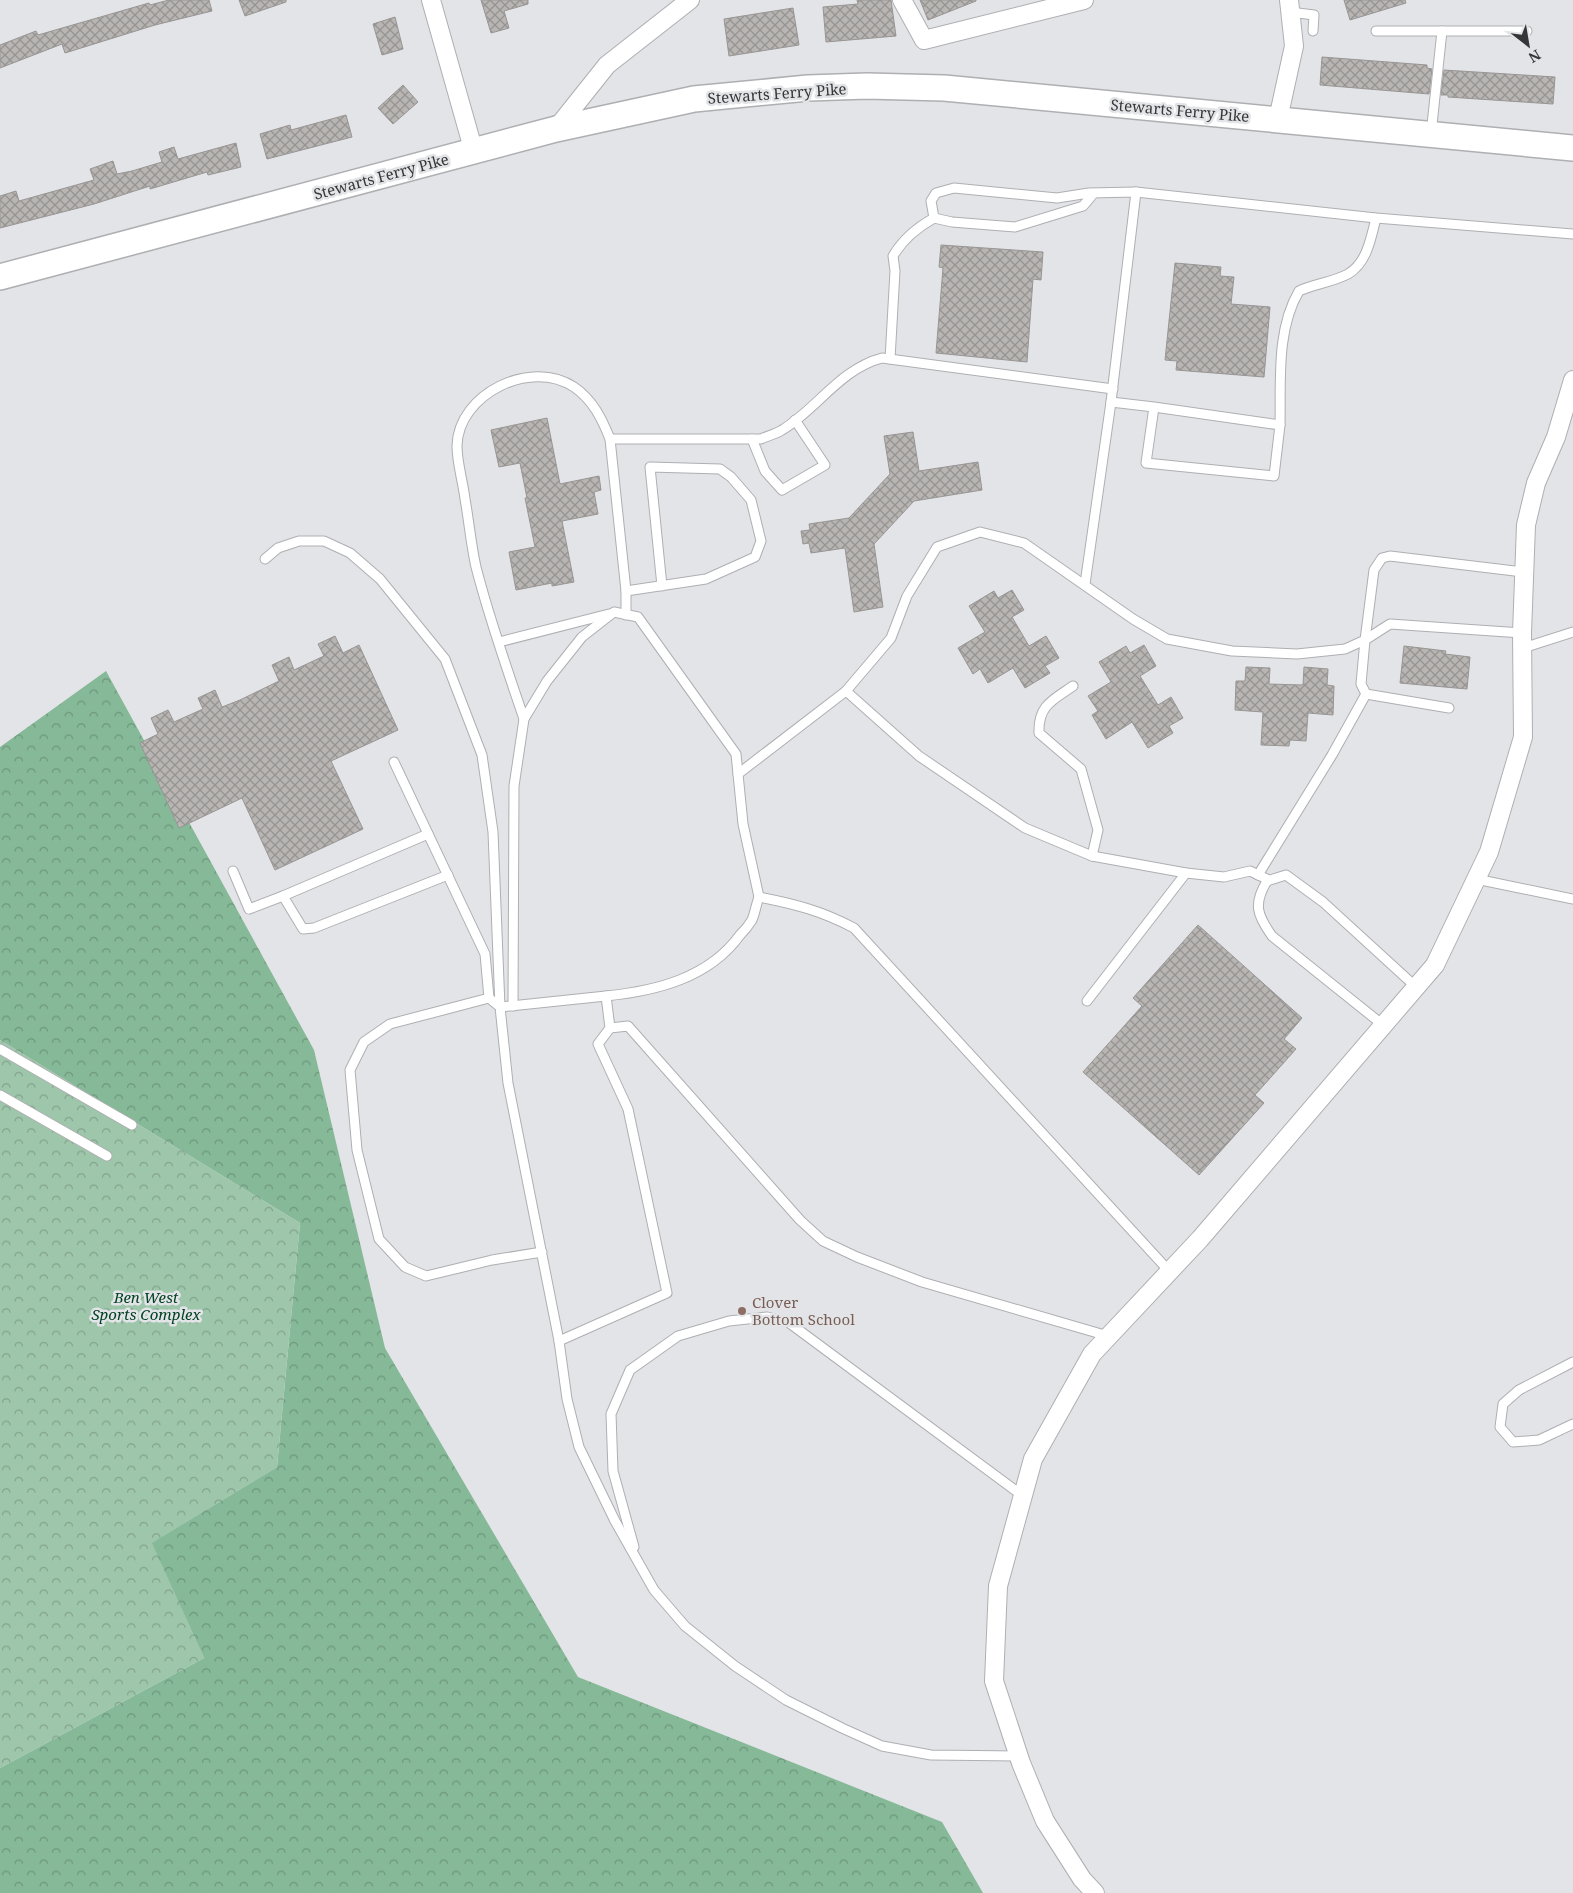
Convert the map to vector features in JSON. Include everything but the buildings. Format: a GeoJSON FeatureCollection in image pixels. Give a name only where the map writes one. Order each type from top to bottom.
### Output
{"type":"FeatureCollection","features":[{"type":"Feature","properties":{"kind":"main road","name":"Stewarts Ferry Pike"},"geometry":{"type":"LineString","coordinates":[[0,277],[556,129],[694,99],[808,88],[867,86],[944,88],[1573,148]]}},
{"type":"Feature","properties":{"kind":"street"},"geometry":{"type":"LineString","coordinates":[[431,0],[474,152]]}},
{"type":"Feature","properties":{"kind":"street"},"geometry":{"type":"LineString","coordinates":[[556,129],[607,65],[690,0]]}},
{"type":"Feature","properties":{"kind":"street"},"geometry":{"type":"LineString","coordinates":[[902,0],[924,40],[1084,0]]}},
{"type":"Feature","properties":{"kind":"street"},"geometry":{"type":"LineString","coordinates":[[1278,119],[1294,46],[1290,6]]}},
{"type":"Feature","properties":{"kind":"street"},"geometry":{"type":"LineString","coordinates":[[1094,1893],[1082,1879],[1045,1820],[1018,1756],[994,1680],[998,1586],[1033,1459],[1092,1354],[1200,1239],[1435,965],[1489,852],[1523,737],[1522,640],[1526,525],[1536,483],[1556,437],[1573,380]]}},
{"type":"Feature","properties":{"kind":"lane"},"geometry":{"type":"LineString","coordinates":[[1290,6],[1314,14],[1313,31]]}},
{"type":"Feature","properties":{"kind":"lane"},"geometry":{"type":"LineString","coordinates":[[1376,31],[1527,31]]}},
{"type":"Feature","properties":{"kind":"lane"},"geometry":{"type":"LineString","coordinates":[[1431,134],[1442,31]]}},
{"type":"Feature","properties":{"kind":"lane"},"geometry":{"type":"LineString","coordinates":[[934,218],[931,201],[936,193],[954,188],[1057,198],[1094,193],[1136,192],[1376,218],[1573,234]]}},
{"type":"Feature","properties":{"kind":"lane"},"geometry":{"type":"LineString","coordinates":[[1085,584],[1113,389],[1136,192]]}},
{"type":"Feature","properties":{"kind":"lane"},"geometry":{"type":"LineString","coordinates":[[890,359],[895,271],[893,256],[900,244],[917,228],[934,218],[952,222],[1015,227],[1083,206],[1094,193]]}},
{"type":"Feature","properties":{"kind":"lane"},"geometry":{"type":"LineString","coordinates":[[1154,407],[1146,463],[1274,476],[1280,426],[1283,340],[1290,305],[1299,291],[1347,274],[1357,266],[1369,246],[1376,218]]}},
{"type":"Feature","properties":{"kind":"lane"},"geometry":{"type":"LineString","coordinates":[[610,440],[760,439],[782,430],[837,384],[868,362],[890,359],[1113,389]]}},
{"type":"Feature","properties":{"kind":"lane"},"geometry":{"type":"LineString","coordinates":[[524,719],[476,566],[457,447],[461,422],[471,408],[487,393],[503,384],[530,378],[553,379],[573,386],[588,397],[602,419],[610,440],[626,591],[626,615]]}},
{"type":"Feature","properties":{"kind":"lane"},"geometry":{"type":"LineString","coordinates":[[1111,402],[1280,426]]}},
{"type":"Feature","properties":{"kind":"lane"},"geometry":{"type":"LineString","coordinates":[[752,440],[765,471],[782,490],[825,465],[795,420]]}},
{"type":"Feature","properties":{"kind":"lane"},"geometry":{"type":"LineString","coordinates":[[626,591],[662,586],[706,579],[755,557],[761,541],[751,500],[732,477],[720,469],[650,466],[662,586]]}},
{"type":"Feature","properties":{"kind":"lane"},"geometry":{"type":"LineString","coordinates":[[738,774],[846,691],[891,638],[907,596],[937,547],[980,532],[1024,543],[1133,619],[1167,640],[1232,651],[1297,654],[1345,650],[1390,624],[1522,640],[1573,632]]}},
{"type":"Feature","properties":{"kind":"lane"},"geometry":{"type":"LineString","coordinates":[[266,560],[278,548],[298,541],[324,541],[350,553],[380,579],[445,659],[482,755],[493,832],[500,1007],[508,1083],[560,1341],[567,1399],[579,1448],[615,1521],[654,1590],[685,1626],[735,1666],[786,1700],[882,1746],[931,1755],[1018,1756]]}},
{"type":"Feature","properties":{"kind":"lane"},"geometry":{"type":"LineString","coordinates":[[1366,694],[1361,684],[1365,640],[1374,570],[1382,558],[1390,556],[1523,572]]}},
{"type":"Feature","properties":{"kind":"lane"},"geometry":{"type":"LineString","coordinates":[[394,762],[485,954],[489,998],[500,1007],[641,992],[679,981],[712,963],[734,944],[751,921],[759,897],[743,824],[736,754],[638,617],[614,612],[499,642]]}},
{"type":"Feature","properties":{"kind":"lane"},"geometry":{"type":"LineString","coordinates":[[513,1006],[514,786],[524,719],[547,681],[582,637],[614,612]]}},
{"type":"Feature","properties":{"kind":"lane"},"geometry":{"type":"LineString","coordinates":[[1073,686],[1046,706],[1039,720],[1039,733],[1081,769],[1098,830],[1092,856]]}},
{"type":"Feature","properties":{"kind":"lane"},"geometry":{"type":"LineString","coordinates":[[846,691],[920,756],[1025,828],[1092,856],[1186,874],[1224,877],[1250,871],[1269,880]]}},
{"type":"Feature","properties":{"kind":"lane"},"geometry":{"type":"LineString","coordinates":[[1366,694],[1448,708]]}},
{"type":"Feature","properties":{"kind":"lane"},"geometry":{"type":"LineString","coordinates":[[1258,875],[1332,755],[1366,694]]}},
{"type":"Feature","properties":{"kind":"lane"},"geometry":{"type":"LineString","coordinates":[[233,871],[249,909],[428,834]]}},
{"type":"Feature","properties":{"kind":"lane"},"geometry":{"type":"LineString","coordinates":[[1087,1001],[1186,874]]}},
{"type":"Feature","properties":{"kind":"lane"},"geometry":{"type":"LineString","coordinates":[[283,896],[303,929],[314,928],[448,875]]}},
{"type":"Feature","properties":{"kind":"lane"},"geometry":{"type":"LineString","coordinates":[[1383,1025],[1272,936],[1259,918],[1259,894],[1269,880],[1286,875],[1323,902],[1416,987]]}},
{"type":"Feature","properties":{"kind":"lane"},"geometry":{"type":"LineString","coordinates":[[1476,879],[1573,899]]}},
{"type":"Feature","properties":{"kind":"lane"},"geometry":{"type":"LineString","coordinates":[[759,897],[799,905],[826,913],[854,928],[1169,1271]]}},
{"type":"Feature","properties":{"kind":"lane"},"geometry":{"type":"LineString","coordinates":[[560,1341],[667,1293],[628,1109],[598,1044],[610,1028],[606,996]]}},
{"type":"Feature","properties":{"kind":"lane"},"geometry":{"type":"LineString","coordinates":[[489,998],[390,1024],[364,1042],[350,1070],[357,1150],[379,1239],[405,1267],[426,1276],[492,1260],[542,1252]]}},
{"type":"Feature","properties":{"kind":"lane"},"geometry":{"type":"LineString","coordinates":[[610,1028],[628,1026],[800,1220],[823,1240],[857,1257],[922,1282],[1108,1336]]}},
{"type":"Feature","properties":{"kind":"lane"},"geometry":{"type":"LineString","coordinates":[[0,1049],[132,1125]]}},
{"type":"Feature","properties":{"kind":"lane"},"geometry":{"type":"LineString","coordinates":[[0,1095],[107,1156]]}},
{"type":"Feature","properties":{"kind":"lane"},"geometry":{"type":"LineString","coordinates":[[637,1560],[613,1472],[612,1414],[630,1370],[678,1336],[729,1321],[767,1317],[788,1322],[1023,1496]]}},
{"type":"Feature","properties":{"kind":"lane"},"geometry":{"type":"LineString","coordinates":[[1573,1362],[1519,1390],[1503,1404],[1500,1427],[1514,1442],[1539,1440],[1573,1424]]}},
{"type":"Feature","properties":{"kind":"green space"},"geometry":{"type":"Polygon","coordinates":[[[106,671],[314,1050],[385,1348],[578,1677],[942,1822],[983,1893],[0,1893],[0,1768],[204,1658],[151,1543],[277,1467],[300,1223],[0,1040],[0,747],[106,671]]]}},
{"type":"Feature","properties":{"kind":"green space","name":"Ben West Sports Complex"},"geometry":{"type":"Polygon","coordinates":[[[0,1040],[300,1223],[277,1467],[152,1543],[204,1658],[0,1768],[0,1040]]]}},
{"type":"Feature","properties":{"kind":"place","name":"Clover Bottom School"},"geometry":{"type":"Point","coordinates":[742,1311]}}]}
